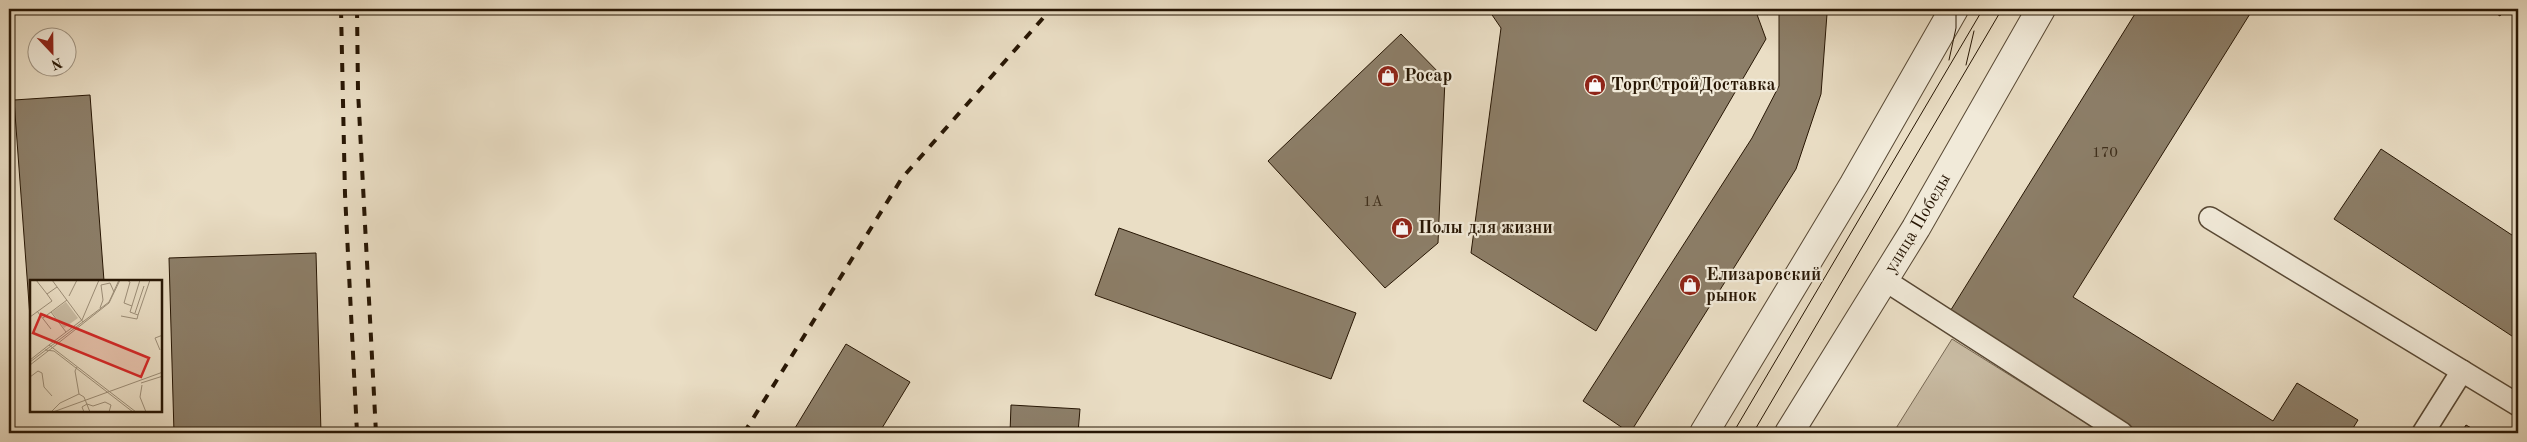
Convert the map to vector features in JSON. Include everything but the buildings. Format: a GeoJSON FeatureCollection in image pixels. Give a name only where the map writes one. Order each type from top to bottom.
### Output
{"type":"FeatureCollection","features":[{"type":"Feature","properties":{"kind":"street"},"geometry":{"type":"LineString","coordinates":[[1704,433],[1854,184],[1954,9]]}},
{"type":"Feature","properties":{"kind":"street","name":"улица Победы"},"geometry":{"type":"LineString","coordinates":[[1789,433],[1916,228],[2041,9]]}},
{"type":"Feature","properties":{"kind":"lane"},"geometry":{"type":"LineString","coordinates":[[2210,218],[2518,405]]}},
{"type":"Feature","properties":{"kind":"lane"},"geometry":{"type":"LineString","coordinates":[[1883,279],[2122,433]]}},
{"type":"Feature","properties":{"kind":"lane"},"geometry":{"type":"LineString","coordinates":[[2424,433],[2462,371]]}},
{"type":"Feature","properties":{"kind":"shaded area"},"geometry":{"type":"Polygon","coordinates":[[[1952,339],[2102,433],[1893,433],[1952,339]]]}},
{"type":"Feature","properties":{"kind":"tram line"},"geometry":{"type":"LineString","coordinates":[[1949,60],[1956,28],[1956,9]]}},
{"type":"Feature","properties":{"kind":"tram line"},"geometry":{"type":"LineString","coordinates":[[1733,433],[1983,9]]}},
{"type":"Feature","properties":{"kind":"tram line"},"geometry":{"type":"LineString","coordinates":[[1753,433],[2002,9]]}},
{"type":"Feature","properties":{"kind":"tram line"},"geometry":{"type":"LineString","coordinates":[[1966,65],[1974,31]]}},
{"type":"Feature","properties":{"kind":"railway"},"geometry":{"type":"LineString","coordinates":[[341,9],[345,194],[357,433]]}},
{"type":"Feature","properties":{"kind":"railway"},"geometry":{"type":"LineString","coordinates":[[357,9],[358,91],[376,433]]}},
{"type":"Feature","properties":{"kind":"railway"},"geometry":{"type":"LineString","coordinates":[[744,433],[902,178],[1051,9]]}},
{"type":"Feature","properties":{"kind":"place","name":"Росар"},"geometry":{"type":"Point","coordinates":[1388,76]}},
{"type":"Feature","properties":{"kind":"place","name":"ТоргСтройДоставка"},"geometry":{"type":"Point","coordinates":[1595,85]}},
{"type":"Feature","properties":{"kind":"place","name":"Полы для жизни"},"geometry":{"type":"Point","coordinates":[1402,228]}},
{"type":"Feature","properties":{"kind":"place","name":"Елизаровский рынок"},"geometry":{"type":"Point","coordinates":[1690,285]}}]}
